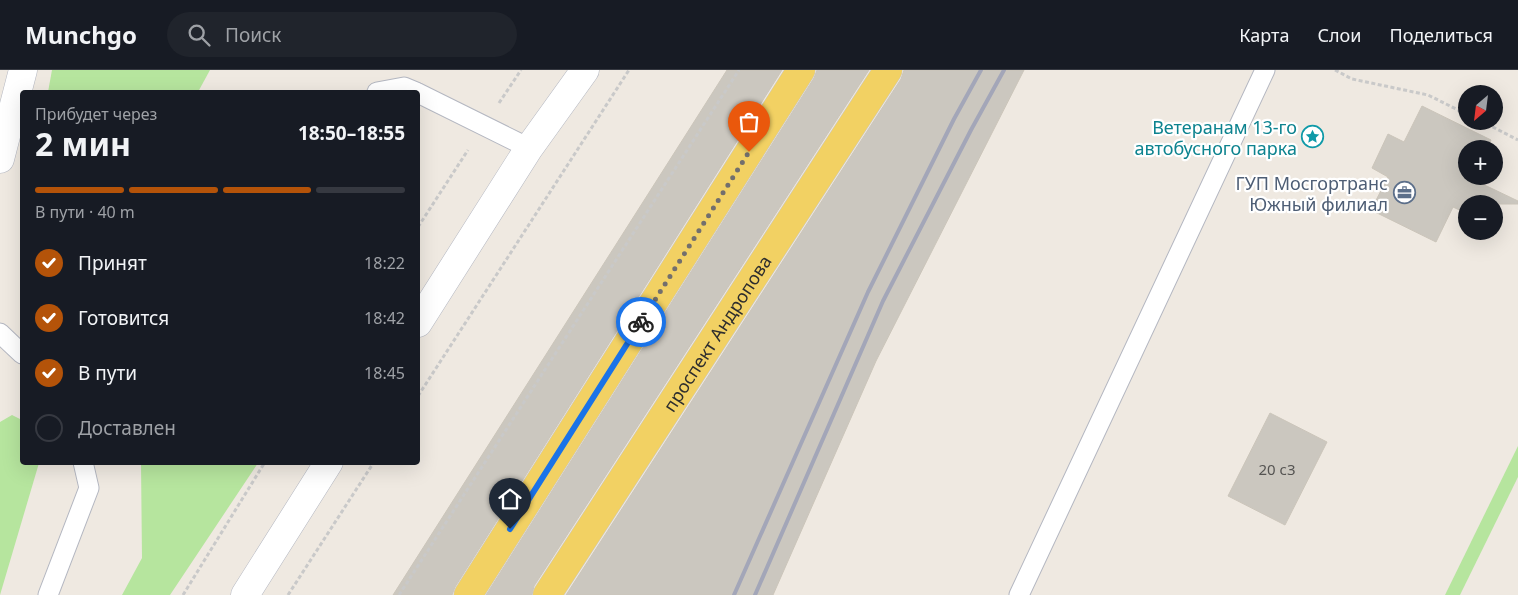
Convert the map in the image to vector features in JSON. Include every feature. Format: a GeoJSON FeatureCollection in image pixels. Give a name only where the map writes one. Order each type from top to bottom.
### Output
{"type":"FeatureCollection","features":[{"type":"Feature","properties":{"kind":"main road"},"geometry":{"type":"LineString","coordinates":[[468,595],[800,70]]}},
{"type":"Feature","properties":{"kind":"main road","name":"проспект Андропова"},"geometry":{"type":"LineString","coordinates":[[547,595],[888,70]]}},
{"type":"Feature","properties":{"kind":"street"},"geometry":{"type":"LineString","coordinates":[[0,159],[23,70]]}},
{"type":"Feature","properties":{"kind":"street"},"geometry":{"type":"LineString","coordinates":[[420,320],[529,148],[585,70]]}},
{"type":"Feature","properties":{"kind":"street"},"geometry":{"type":"LineString","coordinates":[[245,595],[327,465]]}},
{"type":"Feature","properties":{"kind":"lane"},"geometry":{"type":"LineString","coordinates":[[1018,595],[1265,70]]}},
{"type":"Feature","properties":{"kind":"lane"},"geometry":{"type":"LineString","coordinates":[[388,90],[404,87],[410,90]]}},
{"type":"Feature","properties":{"kind":"lane"},"geometry":{"type":"LineString","coordinates":[[420,94],[529,148]]}},
{"type":"Feature","properties":{"kind":"lane"},"geometry":{"type":"LineString","coordinates":[[0,333],[20,352]]}},
{"type":"Feature","properties":{"kind":"lane"},"geometry":{"type":"LineString","coordinates":[[48,595],[89,488],[84,465]]}},
{"type":"Feature","properties":{"kind":"path"},"geometry":{"type":"LineString","coordinates":[[420,393],[630,70]]}},
{"type":"Feature","properties":{"kind":"path"},"geometry":{"type":"LineString","coordinates":[[400,595],[739,70]]}},
{"type":"Feature","properties":{"kind":"path"},"geometry":{"type":"LineString","coordinates":[[1335,70],[1352,78],[1428,95],[1458,110]]}},
{"type":"Feature","properties":{"kind":"path"},"geometry":{"type":"LineString","coordinates":[[1499,130],[1518,140]]}},
{"type":"Feature","properties":{"kind":"path"},"geometry":{"type":"LineString","coordinates":[[182,595],[264,465]]}},
{"type":"Feature","properties":{"kind":"path"},"geometry":{"type":"LineString","coordinates":[[288,595],[372,465]]}},
{"type":"Feature","properties":{"kind":"green space"},"geometry":{"type":"Polygon","coordinates":[[[52,70],[210,70],[199,90],[48,90],[52,70]]]}},
{"type":"Feature","properties":{"kind":"green space"},"geometry":{"type":"Polygon","coordinates":[[[12,415],[20,419],[20,465],[38,465],[0,595],[0,422],[12,415]]]}},
{"type":"Feature","properties":{"kind":"green space"},"geometry":{"type":"Polygon","coordinates":[[[1518,446],[1518,477],[1460,595],[1445,595],[1518,446]]]}},
{"type":"Feature","properties":{"kind":"green space"},"geometry":{"type":"Polygon","coordinates":[[[141,465],[257,465],[170,595],[122,595],[142,558],[141,465]]]}},
{"type":"Feature","properties":{"kind":"building"},"geometry":{"type":"Polygon","coordinates":[[[727,70],[782,70],[455,587],[452,595],[393,595],[727,70]]]}},
{"type":"Feature","properties":{"kind":"building"},"geometry":{"type":"Polygon","coordinates":[[[817,70],[869,70],[534,586],[532,595],[486,595],[814,78],[817,70]]]}},
{"type":"Feature","properties":{"kind":"building"},"geometry":{"type":"Polygon","coordinates":[[[904,70],[1024,70],[876,361],[773,595],[566,595],[901,79],[904,70]]]}},
{"type":"Feature","properties":{"kind":"building"},"geometry":{"type":"Polygon","coordinates":[[[1422,106],[1458,124],[1458,130],[1471,130],[1491,140],[1458,140],[1458,185],[1485,185],[1518,201],[1518,204],[1503,204],[1503,195],[1458,195],[1458,209],[1453,207],[1436,242],[1371,210],[1388,177],[1372,168],[1388,134],[1404,142],[1422,106]]]}},
{"type":"Feature","properties":{"kind":"building"},"geometry":{"type":"Polygon","coordinates":[[[1270,413],[1327,442],[1285,525],[1228,496],[1270,413]]]}},
{"type":"Feature","properties":{"kind":"railway"},"geometry":{"type":"LineString","coordinates":[[734,595],[868,292],[954,119],[981,70]]}},
{"type":"Feature","properties":{"kind":"railway"},"geometry":{"type":"LineString","coordinates":[[755,595],[883,301],[1004,70]]}},
{"type":"Feature","properties":{"kind":"way so far"},"geometry":{"type":"LineString","coordinates":[[641,322],[749,152]]}},
{"type":"Feature","properties":{"kind":"place","name":"Ветеранам 13-го автобусного парка"},"geometry":{"type":"Point","coordinates":[1313,137]}},
{"type":"Feature","properties":{"kind":"place","name":"ГУП Мосгортранс Южный филиал"},"geometry":{"type":"Point","coordinates":[1404,193]}},
{"type":"Feature","properties":{"kind":"route"},"geometry":{"type":"LineString","coordinates":[[510,529],[641,322]]}}]}
